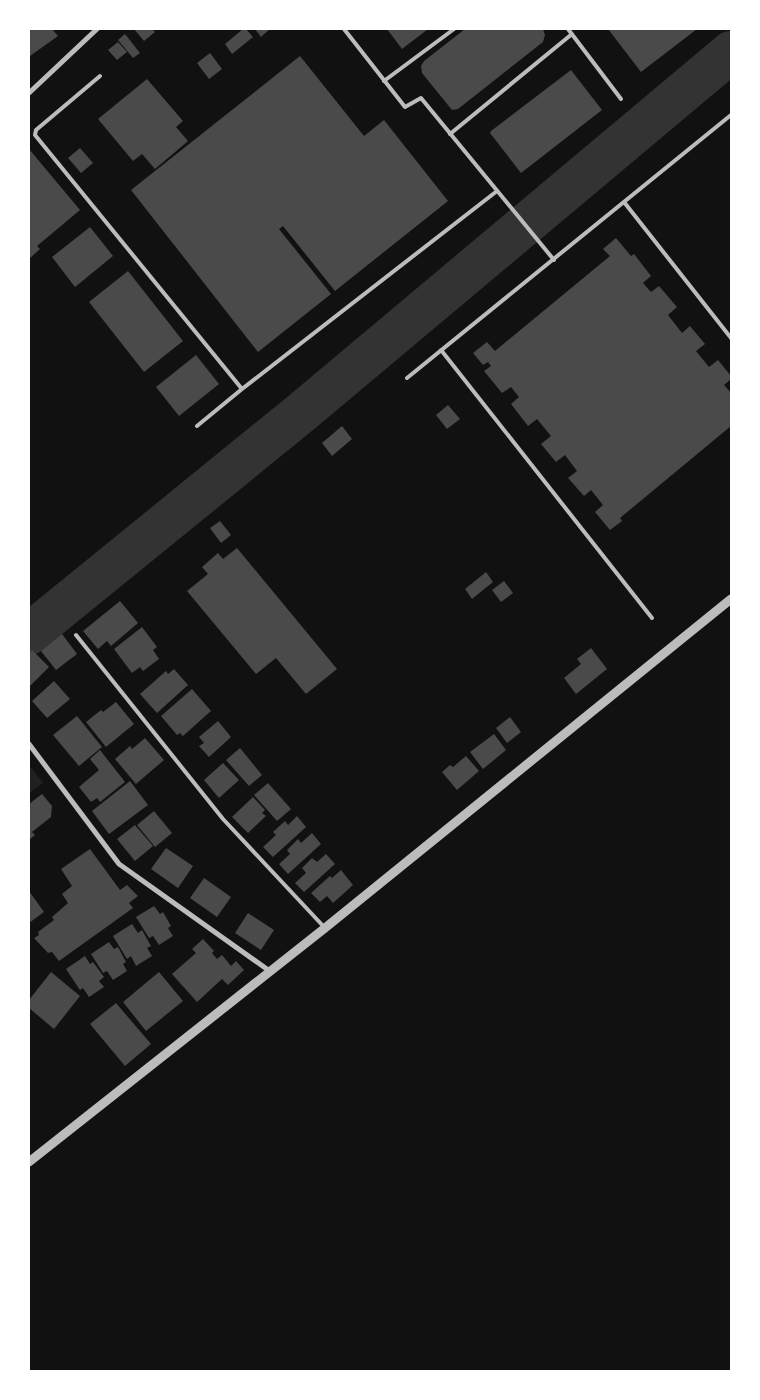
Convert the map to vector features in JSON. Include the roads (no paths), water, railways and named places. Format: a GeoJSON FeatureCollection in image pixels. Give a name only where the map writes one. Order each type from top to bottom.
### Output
{"type":"FeatureCollection","features":[{"type":"Feature","properties":{"kind":"street"},"geometry":{"type":"LineString","coordinates":[[29,93],[97,29]]}},
{"type":"Feature","properties":{"kind":"street"},"geometry":{"type":"LineString","coordinates":[[29,1162],[271,972],[731,599]]}},
{"type":"Feature","properties":{"kind":"street"},"geometry":{"type":"LineString","coordinates":[[29,745],[119,864],[271,972]]}},
{"type":"Feature","properties":{"kind":"lane"},"geometry":{"type":"LineString","coordinates":[[344,29],[405,108],[421,98],[554,260]]}},
{"type":"Feature","properties":{"kind":"lane"},"geometry":{"type":"LineString","coordinates":[[384,81],[454,29]]}},
{"type":"Feature","properties":{"kind":"lane"},"geometry":{"type":"LineString","coordinates":[[568,29],[621,99]]}},
{"type":"Feature","properties":{"kind":"lane"},"geometry":{"type":"LineString","coordinates":[[450,134],[572,34]]}},
{"type":"Feature","properties":{"kind":"lane"},"geometry":{"type":"LineString","coordinates":[[100,76],[36,130],[35,135],[242,389]]}},
{"type":"Feature","properties":{"kind":"lane"},"geometry":{"type":"LineString","coordinates":[[407,378],[731,115]]}},
{"type":"Feature","properties":{"kind":"lane"},"geometry":{"type":"LineString","coordinates":[[197,426],[497,190]]}},
{"type":"Feature","properties":{"kind":"lane"},"geometry":{"type":"LineString","coordinates":[[624,202],[731,338]]}},
{"type":"Feature","properties":{"kind":"lane"},"geometry":{"type":"LineString","coordinates":[[441,350],[652,618]]}},
{"type":"Feature","properties":{"kind":"lane"},"geometry":{"type":"LineString","coordinates":[[76,635],[223,819],[325,928]]}},
{"type":"Feature","properties":{"kind":"waterway"},"geometry":{"type":"LineString","coordinates":[[29,634],[302,412],[731,52]]}}]}
